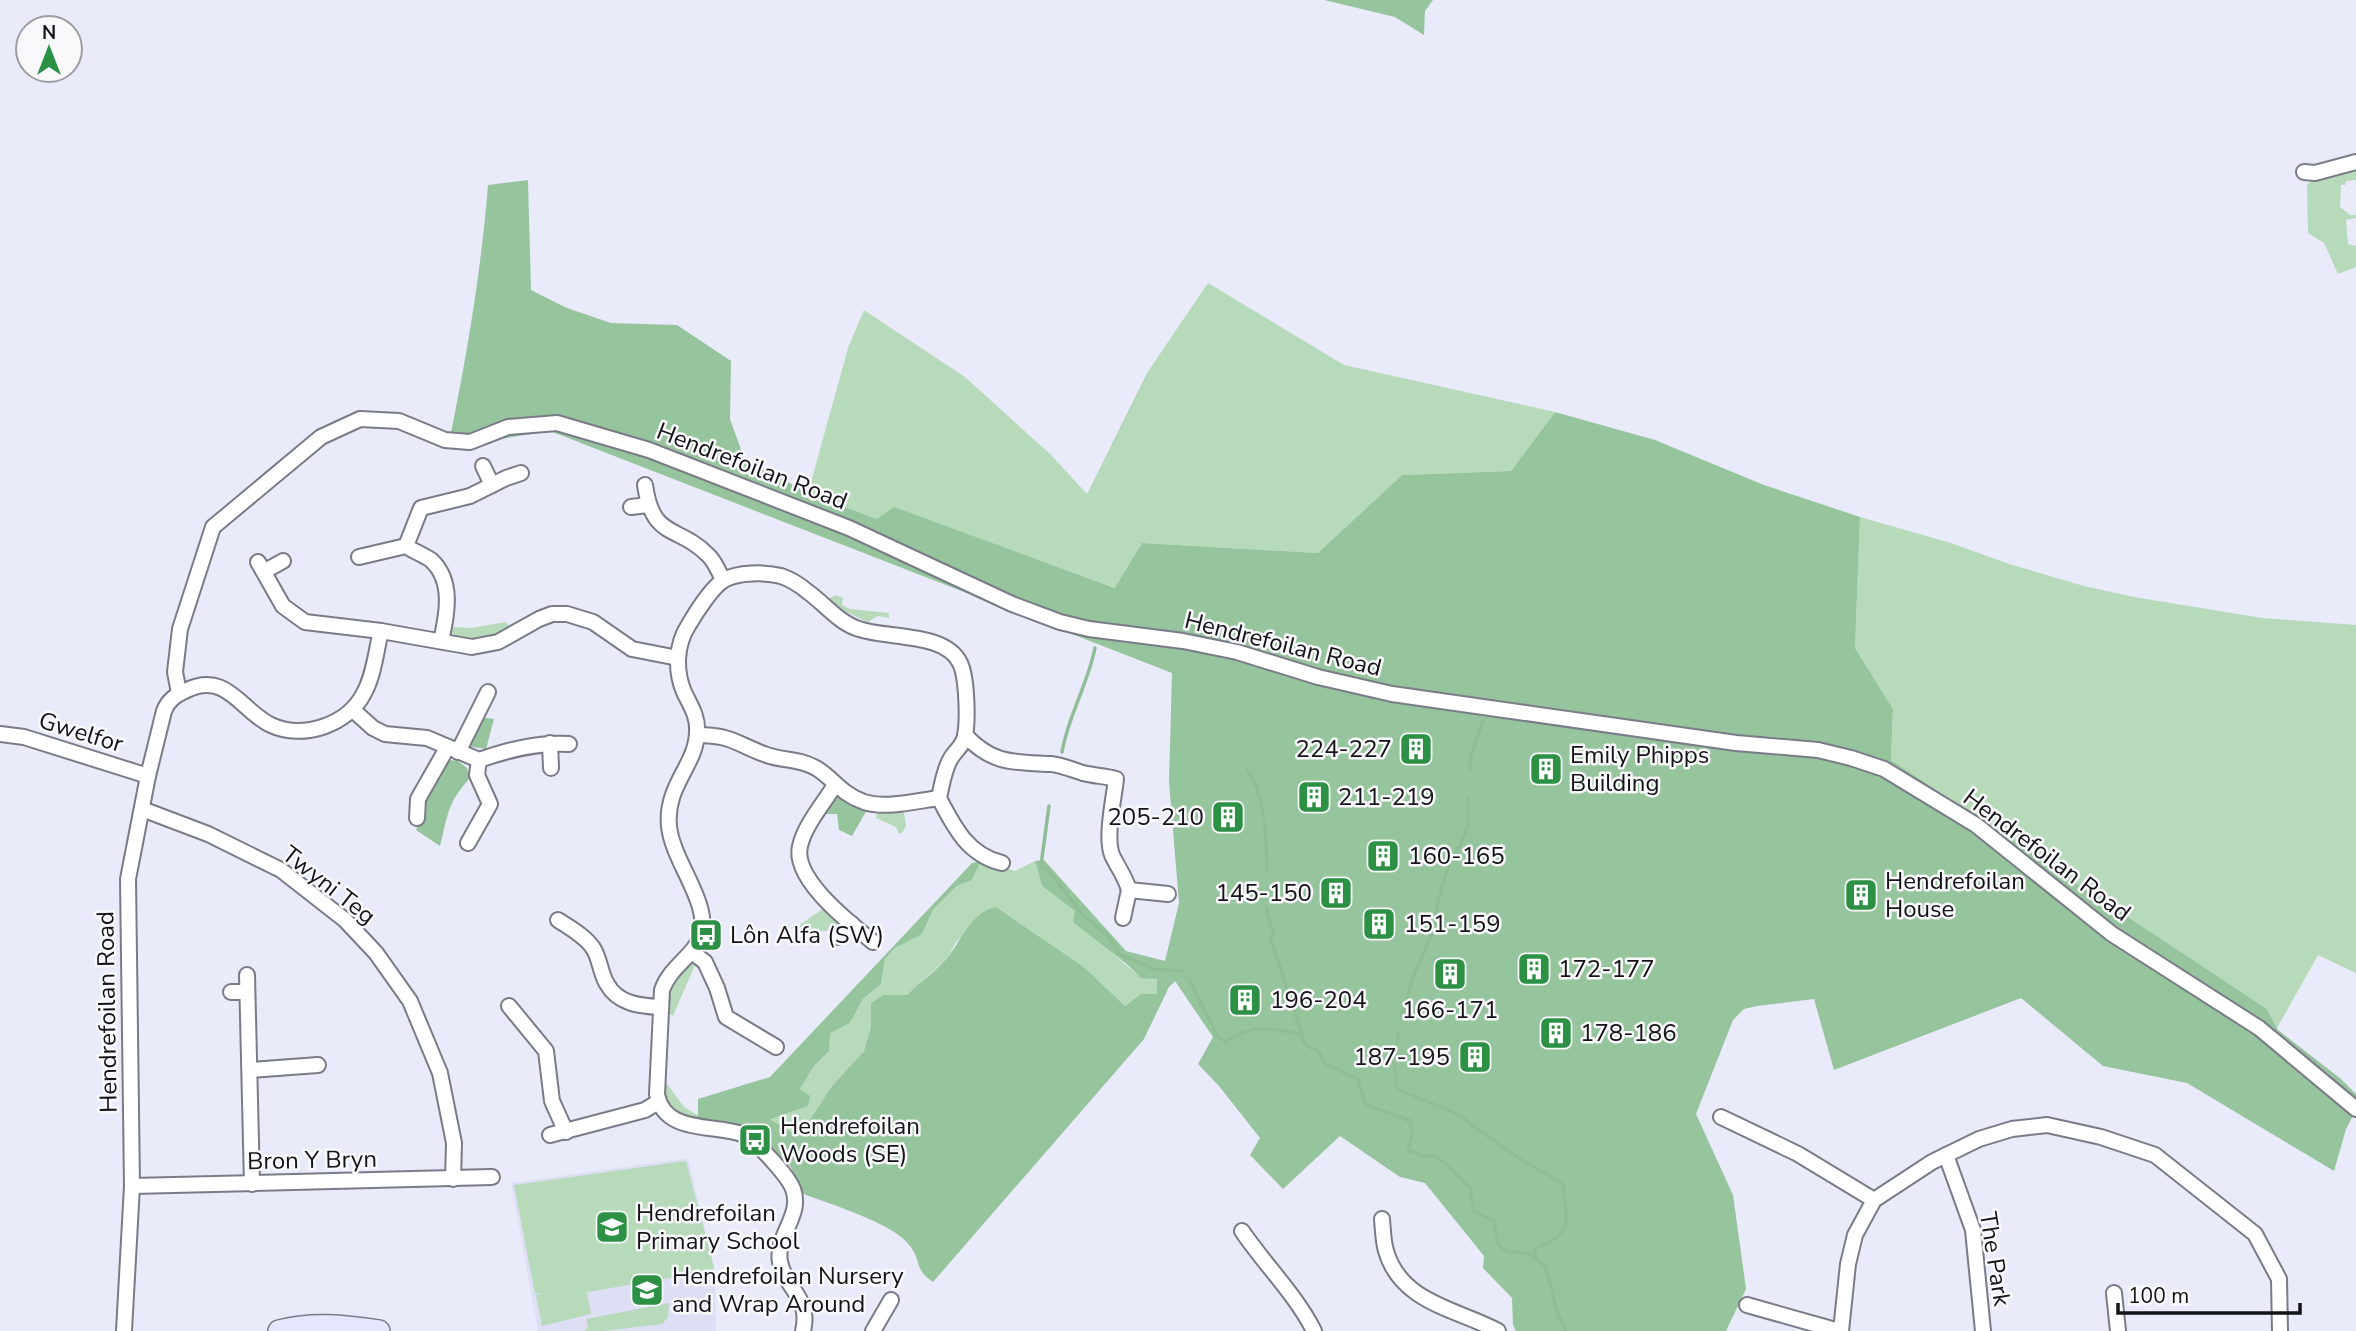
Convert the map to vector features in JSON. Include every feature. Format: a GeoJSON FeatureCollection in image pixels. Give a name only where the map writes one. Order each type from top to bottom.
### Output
{"type":"FeatureCollection","features":[{"type":"Feature","properties":{"kind":"street"},"geometry":{"type":"LineString","coordinates":[[2304,172],[2315,173],[2356,162]]}},
{"type":"Feature","properties":{"kind":"street","name":"Hendrefoilan Road"},"geometry":{"type":"LineString","coordinates":[[124,1331],[132,1186],[128,880],[148,776],[164,711],[176,696],[175,672],[180,629],[213,527],[321,437],[360,419],[399,421],[445,440],[470,442],[508,427],[557,423],[649,450],[849,528],[1012,604],[1088,629],[1183,641],[1237,652],[1318,677],[1392,694],[1736,743],[1818,750],[1884,769],[1976,825],[2112,934],[2259,1028],[2356,1109]]}},
{"type":"Feature","properties":{"kind":"street"},"geometry":{"type":"LineString","coordinates":[[483,466],[492,485]]}},
{"type":"Feature","properties":{"kind":"street"},"geometry":{"type":"LineString","coordinates":[[406,546],[421,508],[470,496],[521,473]]}},
{"type":"Feature","properties":{"kind":"street"},"geometry":{"type":"LineString","coordinates":[[645,485],[648,505],[658,522],[690,541],[710,557],[723,580]]}},
{"type":"Feature","properties":{"kind":"street"},"geometry":{"type":"LineString","coordinates":[[631,507],[648,505]]}},
{"type":"Feature","properties":{"kind":"street"},"geometry":{"type":"LineString","coordinates":[[359,557],[406,546],[431,561],[446,586],[447,614],[441,641]]}},
{"type":"Feature","properties":{"kind":"street"},"geometry":{"type":"LineString","coordinates":[[283,561],[261,566],[283,606],[305,622],[381,631],[472,647],[498,642],[552,614],[566,614],[593,622],[632,649],[678,658]]}},
{"type":"Feature","properties":{"kind":"street"},"geometry":{"type":"LineString","coordinates":[[805,1330],[805,1311],[785,1275],[780,1258],[780,1248],[794,1213],[793,1188],[774,1162],[746,1135],[719,1128],[692,1127],[668,1114],[658,1102],[662,990],[666,977],[692,952],[702,932],[703,917],[674,848],[669,828],[668,813],[675,785],[691,754],[697,735],[694,711],[679,675],[678,658],[682,638],[688,626],[702,604],[723,580],[748,574],[782,576],[807,591],[853,627],[873,634],[935,642],[952,650],[962,665],[966,684],[965,735],[959,750],[951,758],[939,798],[957,831],[972,849],[994,865]]}},
{"type":"Feature","properties":{"kind":"street"},"geometry":{"type":"LineString","coordinates":[[176,696],[191,688],[205,685],[221,688],[236,695],[271,726],[294,731],[317,729],[336,722],[353,710],[364,694],[381,631]]}},
{"type":"Feature","properties":{"kind":"street"},"geometry":{"type":"LineString","coordinates":[[417,818],[418,799],[488,692]]}},
{"type":"Feature","properties":{"kind":"street"},"geometry":{"type":"LineString","coordinates":[[353,710],[373,728],[385,734],[427,738],[479,760],[505,751],[550,743],[569,744]]}},
{"type":"Feature","properties":{"kind":"street","name":"Gwelfor"},"geometry":{"type":"LineString","coordinates":[[0,734],[24,737],[148,776]]}},
{"type":"Feature","properties":{"kind":"street"},"geometry":{"type":"LineString","coordinates":[[697,735],[720,735],[766,755],[796,759],[817,768],[835,785],[866,803],[891,804],[939,798]]}},
{"type":"Feature","properties":{"kind":"street"},"geometry":{"type":"LineString","coordinates":[[965,735],[985,753],[997,759],[1028,764],[1054,764],[1116,779],[1109,842],[1129,890],[1123,918]]}},
{"type":"Feature","properties":{"kind":"street"},"geometry":{"type":"LineString","coordinates":[[550,743],[551,768]]}},
{"type":"Feature","properties":{"kind":"street"},"geometry":{"type":"LineString","coordinates":[[468,842],[490,804],[477,775],[479,760]]}},
{"type":"Feature","properties":{"kind":"street"},"geometry":{"type":"LineString","coordinates":[[835,785],[803,836],[799,861],[826,901],[873,942]]}},
{"type":"Feature","properties":{"kind":"street","name":"Twyni Teg"},"geometry":{"type":"LineString","coordinates":[[142,809],[208,834],[281,870],[345,920],[376,953],[410,1001],[440,1073],[454,1143],[453,1179]]}},
{"type":"Feature","properties":{"kind":"street"},"geometry":{"type":"LineString","coordinates":[[1129,890],[1168,894]]}},
{"type":"Feature","properties":{"kind":"street"},"geometry":{"type":"LineString","coordinates":[[558,920],[579,934],[594,949],[607,985],[620,998],[636,1006],[660,1007]]}},
{"type":"Feature","properties":{"kind":"street"},"geometry":{"type":"LineString","coordinates":[[838,937],[852,924]]}},
{"type":"Feature","properties":{"kind":"street"},"geometry":{"type":"LineString","coordinates":[[692,952],[705,962],[726,1017],[776,1047]]}},
{"type":"Feature","properties":{"kind":"street"},"geometry":{"type":"LineString","coordinates":[[247,975],[252,1184]]}},
{"type":"Feature","properties":{"kind":"street"},"geometry":{"type":"LineString","coordinates":[[230,992],[247,992]]}},
{"type":"Feature","properties":{"kind":"street"},"geometry":{"type":"LineString","coordinates":[[509,1006],[546,1051],[552,1101],[566,1132]]}},
{"type":"Feature","properties":{"kind":"street"},"geometry":{"type":"LineString","coordinates":[[250,1070],[318,1064]]}},
{"type":"Feature","properties":{"kind":"street"},"geometry":{"type":"LineString","coordinates":[[550,1135],[645,1110],[658,1102]]}},
{"type":"Feature","properties":{"kind":"street"},"geometry":{"type":"LineString","coordinates":[[1721,1117],[1798,1154],[1874,1200]]}},
{"type":"Feature","properties":{"kind":"street"},"geometry":{"type":"LineString","coordinates":[[1747,1305],[1840,1331],[1848,1264],[1855,1235],[1874,1200],[1932,1162],[1979,1139],[2012,1129],[2047,1125],[2101,1137],[2155,1155],[2255,1234],[2279,1279],[2280,1331]]}},
{"type":"Feature","properties":{"kind":"street","name":"The Park"},"geometry":{"type":"LineString","coordinates":[[1946,1155],[1973,1230],[1983,1331]]}},
{"type":"Feature","properties":{"kind":"street","name":"Bron Y Bryn"},"geometry":{"type":"LineString","coordinates":[[132,1186],[492,1177]]}},
{"type":"Feature","properties":{"kind":"street"},"geometry":{"type":"LineString","coordinates":[[1382,1219],[1386,1252],[1400,1278],[1413,1292],[1498,1331]]}},
{"type":"Feature","properties":{"kind":"street"},"geometry":{"type":"LineString","coordinates":[[1242,1231],[1306,1316],[1314,1331]]}},
{"type":"Feature","properties":{"kind":"street"},"geometry":{"type":"LineString","coordinates":[[2114,1293],[2118,1331]]}},
{"type":"Feature","properties":{"kind":"street"},"geometry":{"type":"LineString","coordinates":[[873,1331],[891,1300]]}},
{"type":"Feature","properties":{"kind":"street"},"geometry":{"type":"LineString","coordinates":[[279,1331],[299,1325],[379,1331]]}},
{"type":"Feature","properties":{"kind":"shaded area","name":"Hendrefoilan Primary School"},"geometry":{"type":"Polygon","coordinates":[[[688,1158],[715,1271],[716,1331],[538,1331],[511,1183],[688,1158]]]}},
{"type":"Feature","properties":{"kind":"green space"},"geometry":{"type":"Polygon","coordinates":[[[1324,0],[1433,0],[1425,11],[1424,35],[1395,17],[1324,0]]]}},
{"type":"Feature","properties":{"kind":"green space"},"geometry":{"type":"Polygon","coordinates":[[[2356,166],[2356,180],[2346,181],[2345,185],[2341,185],[2340,207],[2350,215],[2356,215],[2356,218],[2346,220],[2348,244],[2356,246],[2356,267],[2338,274],[2324,243],[2308,233],[2307,185],[2313,179],[2356,166]]]}},
{"type":"Feature","properties":{"kind":"green space"},"geometry":{"type":"Polygon","coordinates":[[[528,180],[531,290],[567,308],[611,323],[677,325],[731,361],[730,419],[744,458],[808,493],[877,519],[894,507],[1115,588],[1142,543],[1318,553],[1402,475],[1511,471],[1555,412],[1655,440],[1764,485],[1860,517],[1855,648],[1893,709],[1891,760],[2267,1009],[2278,1030],[2356,1094],[2356,1110],[2346,1129],[2334,1171],[2187,1083],[2103,1066],[2021,998],[1834,1070],[1814,999],[1757,1006],[1744,1009],[1733,1020],[1696,1114],[1733,1195],[1746,1289],[1726,1331],[1516,1331],[1513,1325],[1512,1298],[1483,1268],[1484,1256],[1425,1183],[1400,1177],[1340,1136],[1283,1189],[1250,1155],[1260,1138],[1198,1064],[1213,1037],[1175,981],[1169,987],[1144,1039],[933,1282],[923,1273],[914,1251],[902,1238],[876,1222],[801,1193],[791,1167],[751,1130],[698,1120],[698,1099],[770,1077],[972,863],[981,861],[972,880],[957,886],[933,910],[922,934],[895,948],[885,959],[881,984],[863,999],[850,1023],[830,1033],[829,1051],[814,1066],[800,1089],[810,1096],[808,1106],[770,1119],[799,1137],[832,1086],[864,1051],[871,1027],[871,1003],[883,995],[907,995],[948,957],[974,920],[996,907],[1084,967],[1125,1006],[1141,994],[1157,994],[1157,979],[1141,978],[1073,922],[1075,911],[1042,886],[1035,861],[1044,860],[1126,951],[1165,961],[1179,903],[1169,782],[1172,673],[550,431],[495,440],[467,451],[448,447],[472,317],[488,185],[528,180]]]}},
{"type":"Feature","properties":{"kind":"green space"},"geometry":{"type":"Polygon","coordinates":[[[1208,283],[1344,365],[1555,412],[1511,471],[1402,475],[1318,553],[1142,543],[1116,588],[894,508],[877,519],[808,493],[848,348],[864,310],[965,377],[1050,454],[1087,494],[1147,373],[1208,283]]]}},
{"type":"Feature","properties":{"kind":"green space"},"geometry":{"type":"Polygon","coordinates":[[[1860,517],[2084,586],[2134,597],[2262,618],[2356,625],[2356,973],[2318,955],[2277,1028],[2267,1009],[1891,760],[1893,709],[1855,648],[1860,517]]]}},
{"type":"Feature","properties":{"kind":"green space"},"geometry":{"type":"Polygon","coordinates":[[[835,595],[843,598],[842,605],[850,609],[889,613],[889,618],[878,616],[868,622],[844,611],[829,599],[835,595]]]}},
{"type":"Feature","properties":{"kind":"green space"},"geometry":{"type":"Polygon","coordinates":[[[506,622],[512,629],[483,638],[453,635],[451,627],[472,628],[506,622]]]}},
{"type":"Feature","properties":{"kind":"green space"},"geometry":{"type":"Polygon","coordinates":[[[478,717],[494,719],[486,749],[467,746],[478,717]]]}},
{"type":"Feature","properties":{"kind":"green space"},"geometry":{"type":"Polygon","coordinates":[[[449,760],[458,761],[467,768],[470,778],[453,802],[440,846],[416,830],[423,815],[423,802],[449,760]]]}},
{"type":"Feature","properties":{"kind":"green space"},"geometry":{"type":"Polygon","coordinates":[[[838,796],[868,808],[852,836],[839,830],[837,814],[826,814],[838,796]]]}},
{"type":"Feature","properties":{"kind":"green space"},"geometry":{"type":"Polygon","coordinates":[[[903,807],[906,826],[899,834],[896,827],[876,818],[878,808],[903,807]]]}},
{"type":"Feature","properties":{"kind":"green space"},"geometry":{"type":"Polygon","coordinates":[[[981,861],[1015,871],[1035,861],[1042,886],[1075,911],[1100,943],[1138,975],[1157,979],[1157,994],[1141,995],[1125,1006],[1084,967],[996,907],[956,942],[948,957],[907,995],[883,995],[871,1003],[871,1027],[864,1051],[832,1086],[799,1138],[769,1118],[808,1106],[800,1089],[814,1066],[829,1051],[829,1033],[850,1023],[863,999],[881,984],[885,959],[895,948],[922,934],[933,910],[957,886],[972,880],[981,861]]]}},
{"type":"Feature","properties":{"kind":"green space"},"geometry":{"type":"Polygon","coordinates":[[[827,906],[841,922],[835,930],[812,932],[798,926],[827,906]]]}},
{"type":"Feature","properties":{"kind":"green space"},"geometry":{"type":"Polygon","coordinates":[[[688,964],[695,965],[673,1016],[668,1013],[671,992],[678,975],[688,964]]]}},
{"type":"Feature","properties":{"kind":"green space"},"geometry":{"type":"Polygon","coordinates":[[[664,1080],[684,1107],[699,1116],[701,1121],[672,1111],[664,1096],[664,1080]]]}},
{"type":"Feature","properties":{"kind":"green space","name":"Hendrefoilan Primary School"},"geometry":{"type":"Polygon","coordinates":[[[686,1161],[714,1267],[712,1271],[587,1292],[591,1314],[542,1326],[536,1295],[544,1293],[535,1294],[514,1185],[686,1161]]]}},
{"type":"Feature","properties":{"kind":"green space"},"geometry":{"type":"Polygon","coordinates":[[[669,1303],[668,1317],[662,1324],[584,1331],[588,1327],[586,1319],[669,1303]]]}},
{"type":"Feature","properties":{"kind":"waterway"},"geometry":{"type":"LineString","coordinates":[[1062,752],[1095,648]]}},
{"type":"Feature","properties":{"kind":"waterway"},"geometry":{"type":"LineString","coordinates":[[1470,770],[1471,755],[1483,721]]}},
{"type":"Feature","properties":{"kind":"waterway"},"geometry":{"type":"LineString","coordinates":[[1247,770],[1261,805],[1267,870]]}},
{"type":"Feature","properties":{"kind":"waterway"},"geometry":{"type":"LineString","coordinates":[[1401,1016],[1413,978],[1433,931],[1438,901],[1450,860],[1460,846],[1468,826],[1468,799]]}},
{"type":"Feature","properties":{"kind":"waterway"},"geometry":{"type":"LineString","coordinates":[[1049,806],[1041,865],[1051,873],[1081,913],[1109,937],[1119,954],[1153,969],[1182,971]]}},
{"type":"Feature","properties":{"kind":"waterway"},"geometry":{"type":"LineString","coordinates":[[1266,907],[1273,933],[1271,940],[1302,1034]]}},
{"type":"Feature","properties":{"kind":"waterway"},"geometry":{"type":"LineString","coordinates":[[1189,979],[1217,1035],[1226,1042],[1254,1029],[1302,1034],[1304,1044],[1319,1052],[1325,1064],[1358,1079],[1366,1105],[1411,1121],[1412,1134],[1408,1151],[1438,1159],[1470,1187],[1473,1211],[1494,1221],[1497,1242],[1505,1251],[1529,1254],[1545,1266],[1558,1314],[1566,1331]]}},
{"type":"Feature","properties":{"kind":"waterway"},"geometry":{"type":"LineString","coordinates":[[1398,1034],[1394,1062],[1397,1089],[1455,1113],[1519,1158],[1563,1184],[1565,1224],[1557,1237],[1535,1249],[1536,1260]]}},
{"type":"Feature","properties":{"kind":"place","name":"224-227"},"geometry":{"type":"Point","coordinates":[1416,749]}},
{"type":"Feature","properties":{"kind":"place","name":"Emily Phipps Building"},"geometry":{"type":"Point","coordinates":[1546,769]}},
{"type":"Feature","properties":{"kind":"place","name":"211-219"},"geometry":{"type":"Point","coordinates":[1314,797]}},
{"type":"Feature","properties":{"kind":"place","name":"205-210"},"geometry":{"type":"Point","coordinates":[1228,817]}},
{"type":"Feature","properties":{"kind":"place","name":"160-165"},"geometry":{"type":"Point","coordinates":[1383,856]}},
{"type":"Feature","properties":{"kind":"place","name":"145-150"},"geometry":{"type":"Point","coordinates":[1336,893]}},
{"type":"Feature","properties":{"kind":"place","name":"Hendrefoilan House"},"geometry":{"type":"Point","coordinates":[1861,895]}},
{"type":"Feature","properties":{"kind":"place","name":"151-159"},"geometry":{"type":"Point","coordinates":[1379,924]}},
{"type":"Feature","properties":{"kind":"place","name":"Lôn Alfa (SW)"},"geometry":{"type":"Point","coordinates":[706,935]}},
{"type":"Feature","properties":{"kind":"place","name":"172-177"},"geometry":{"type":"Point","coordinates":[1534,969]}},
{"type":"Feature","properties":{"kind":"place","name":"166-171"},"geometry":{"type":"Point","coordinates":[1450,974]}},
{"type":"Feature","properties":{"kind":"place","name":"196-204"},"geometry":{"type":"Point","coordinates":[1245,1000]}},
{"type":"Feature","properties":{"kind":"place","name":"178-186"},"geometry":{"type":"Point","coordinates":[1556,1033]}},
{"type":"Feature","properties":{"kind":"place","name":"187-195"},"geometry":{"type":"Point","coordinates":[1475,1057]}},
{"type":"Feature","properties":{"kind":"place","name":"Hendrefoilan Woods (SE)"},"geometry":{"type":"Point","coordinates":[755,1140]}},
{"type":"Feature","properties":{"kind":"place","name":"Hendrefoilan Primary School"},"geometry":{"type":"Point","coordinates":[612,1227]}},
{"type":"Feature","properties":{"kind":"place","name":"Hendrefoilan Nursery and Wrap Around"},"geometry":{"type":"Point","coordinates":[647,1290]}}]}
